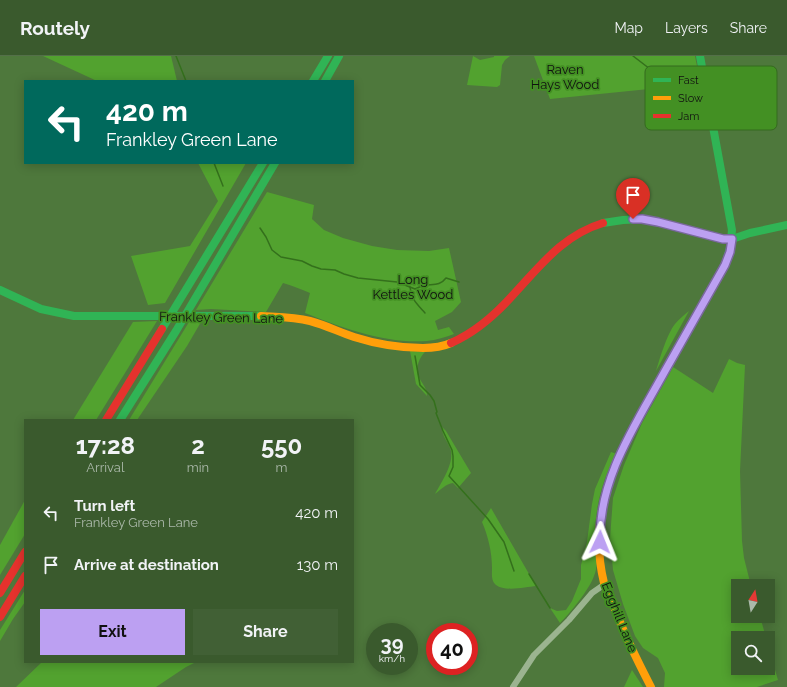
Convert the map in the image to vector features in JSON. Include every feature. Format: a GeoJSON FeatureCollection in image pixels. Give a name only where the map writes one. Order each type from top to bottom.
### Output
{"type":"FeatureCollection","features":[{"type":"Feature","properties":{"kind":"main road"},"geometry":{"type":"LineString","coordinates":[[314,80],[328,56]]}},
{"type":"Feature","properties":{"kind":"main road"},"geometry":{"type":"LineString","coordinates":[[325,80],[340,56]]}},
{"type":"Feature","properties":{"kind":"main road","name":"Egghill Lane"},"geometry":{"type":"LineString","coordinates":[[700,56],[702,66]]}},
{"type":"Feature","properties":{"kind":"main road","name":"Egghill Lane"},"geometry":{"type":"LineString","coordinates":[[651,687],[611,603],[605,584],[601,563],[599,532],[604,498],[621,453],[725,265],[730,252],[732,239],[731,225],[714,130]]}},
{"type":"Feature","properties":{"kind":"main road"},"geometry":{"type":"LineString","coordinates":[[107,419],[262,164]]}},
{"type":"Feature","properties":{"kind":"main road"},"geometry":{"type":"LineString","coordinates":[[121,419],[176,331],[275,164]]}},
{"type":"Feature","properties":{"kind":"main road","name":"Frankley Green Lane"},"geometry":{"type":"LineString","coordinates":[[0,290],[41,309],[74,316],[279,317],[304,320],[379,343],[398,347],[425,348],[447,345],[460,339],[481,324],[503,305],[546,258],[573,236],[595,225],[606,222],[642,219],[723,239],[732,239]]}},
{"type":"Feature","properties":{"kind":"main road"},"geometry":{"type":"LineString","coordinates":[[732,239],[787,225]]}},
{"type":"Feature","properties":{"kind":"main road"},"geometry":{"type":"LineString","coordinates":[[0,593],[24,554]]}},
{"type":"Feature","properties":{"kind":"main road"},"geometry":{"type":"LineString","coordinates":[[0,617],[24,578]]}},
{"type":"Feature","properties":{"kind":"street"},"geometry":{"type":"LineString","coordinates":[[513,687],[534,655],[569,620],[592,593],[605,584]]}},
{"type":"Feature","properties":{"kind":"green space"},"geometry":{"type":"Polygon","coordinates":[[[43,56],[171,56],[177,80],[95,80],[43,56]]]}},
{"type":"Feature","properties":{"kind":"green space","name":"Raven Hays Wood"},"geometry":{"type":"Polygon","coordinates":[[[473,56],[480,60],[494,56],[510,56],[502,65],[500,85],[497,87],[467,85],[473,56]]]}},
{"type":"Feature","properties":{"kind":"green space","name":"Raven Hays Wood"},"geometry":{"type":"Polygon","coordinates":[[[534,56],[695,56],[697,66],[645,66],[645,89],[550,99],[534,56]]]}},
{"type":"Feature","properties":{"kind":"green space"},"geometry":{"type":"Polygon","coordinates":[[[199,164],[245,164],[165,303],[148,305],[131,256],[190,246],[218,201],[199,164]]]}},
{"type":"Feature","properties":{"kind":"green space","name":"Long Kettles Wood"},"geometry":{"type":"Polygon","coordinates":[[[267,192],[314,205],[312,219],[324,230],[343,238],[372,246],[397,250],[429,251],[449,248],[461,302],[452,312],[435,321],[438,330],[449,327],[454,334],[430,341],[411,341],[396,340],[364,334],[305,313],[310,293],[283,283],[266,312],[211,309],[196,310],[267,192]]]}},
{"type":"Feature","properties":{"kind":"green space"},"geometry":{"type":"Polygon","coordinates":[[[689,311],[656,371],[664,346],[672,328],[678,320],[689,311]]]}},
{"type":"Feature","properties":{"kind":"green space"},"geometry":{"type":"Polygon","coordinates":[[[157,321],[97,419],[74,419],[133,322],[157,321]]]}},
{"type":"Feature","properties":{"kind":"green space"},"geometry":{"type":"Polygon","coordinates":[[[189,322],[201,322],[187,346],[138,419],[130,419],[189,322]]]}},
{"type":"Feature","properties":{"kind":"green space"},"geometry":{"type":"Polygon","coordinates":[[[410,351],[425,352],[418,362],[417,372],[426,390],[427,396],[416,384],[410,351]]]}},
{"type":"Feature","properties":{"kind":"green space"},"geometry":{"type":"Polygon","coordinates":[[[729,359],[745,365],[740,471],[742,541],[744,558],[749,579],[731,579],[731,623],[762,623],[764,631],[731,631],[731,675],[775,675],[775,670],[778,680],[757,687],[664,687],[665,673],[658,658],[643,648],[635,636],[623,604],[613,570],[610,538],[613,498],[624,465],[642,423],[673,367],[713,393],[729,359]]]}},
{"type":"Feature","properties":{"kind":"green space"},"geometry":{"type":"Polygon","coordinates":[[[442,427],[446,431],[471,473],[458,488],[453,483],[443,487],[435,494],[447,472],[451,459],[450,448],[442,427]]]}},
{"type":"Feature","properties":{"kind":"green space"},"geometry":{"type":"Polygon","coordinates":[[[611,452],[617,454],[611,464],[603,486],[597,509],[595,543],[597,564],[595,572],[592,582],[584,594],[560,623],[550,608],[557,611],[566,610],[572,601],[581,579],[581,565],[587,542],[595,489],[611,452]]]}},
{"type":"Feature","properties":{"kind":"green space"},"geometry":{"type":"Polygon","coordinates":[[[24,502],[24,536],[0,575],[0,545],[24,502]]]}},
{"type":"Feature","properties":{"kind":"green space"},"geometry":{"type":"Polygon","coordinates":[[[491,508],[536,586],[505,588],[496,585],[493,582],[492,562],[488,538],[482,522],[491,508]]]}},
{"type":"Feature","properties":{"kind":"green space"},"geometry":{"type":"Polygon","coordinates":[[[24,592],[24,603],[0,641],[0,630],[24,592]]]}},
{"type":"Feature","properties":{"kind":"green space"},"geometry":{"type":"Polygon","coordinates":[[[41,663],[194,663],[156,687],[16,687],[41,663]]]}},
{"type":"Feature","properties":{"kind":"green space"},"geometry":{"type":"Polygon","coordinates":[[[632,670],[643,687],[624,687],[632,670]]]}},
{"type":"Feature","properties":{"kind":"waterway"},"geometry":{"type":"LineString","coordinates":[[176,56],[186,80]]}},
{"type":"Feature","properties":{"kind":"waterway"},"geometry":{"type":"LineString","coordinates":[[633,56],[646,66]]}},
{"type":"Feature","properties":{"kind":"waterway"},"geometry":{"type":"LineString","coordinates":[[214,164],[223,186]]}},
{"type":"Feature","properties":{"kind":"waterway"},"geometry":{"type":"LineString","coordinates":[[260,228],[272,250],[281,257],[302,261],[321,269],[335,270],[358,278],[397,282],[415,289],[425,285],[439,283],[444,281],[446,278],[459,282]]}},
{"type":"Feature","properties":{"kind":"waterway"},"geometry":{"type":"LineString","coordinates":[[410,287],[413,298],[425,313]]}},
{"type":"Feature","properties":{"kind":"waterway"},"geometry":{"type":"LineString","coordinates":[[415,356],[420,385],[434,401],[436,413],[452,450],[453,467],[449,476],[488,519],[504,542],[514,571]]}},
{"type":"Feature","properties":{"kind":"waterway"},"geometry":{"type":"LineString","coordinates":[[529,574],[550,608]]}},
{"type":"Feature","properties":{"kind":"traffic: fast"},"geometry":{"type":"LineString","coordinates":[[314,80],[328,56]]}},
{"type":"Feature","properties":{"kind":"traffic: fast"},"geometry":{"type":"LineString","coordinates":[[326,80],[339,56]]}},
{"type":"Feature","properties":{"kind":"traffic: fast"},"geometry":{"type":"LineString","coordinates":[[700,56],[702,66]]}},
{"type":"Feature","properties":{"kind":"traffic: fast"},"geometry":{"type":"LineString","coordinates":[[609,483],[619,456],[632,430],[725,265],[730,248],[732,230],[714,130]]}},
{"type":"Feature","properties":{"kind":"traffic: fast"},"geometry":{"type":"LineString","coordinates":[[162,329],[262,164]]}},
{"type":"Feature","properties":{"kind":"traffic: fast"},"geometry":{"type":"LineString","coordinates":[[121,419],[176,331],[274,164]]}},
{"type":"Feature","properties":{"kind":"traffic: fast"},"geometry":{"type":"LineString","coordinates":[[603,223],[645,219],[723,239],[732,239],[750,233],[787,225]]}},
{"type":"Feature","properties":{"kind":"traffic: fast"},"geometry":{"type":"LineString","coordinates":[[0,290],[41,309],[74,316],[261,316]]}},
{"type":"Feature","properties":{"kind":"traffic: slow"},"geometry":{"type":"LineString","coordinates":[[261,316],[310,321],[354,337],[388,345],[427,348],[451,343]]}},
{"type":"Feature","properties":{"kind":"traffic: slow"},"geometry":{"type":"LineString","coordinates":[[609,483],[600,520],[599,545],[601,571],[608,594],[628,641],[651,687]]}},
{"type":"Feature","properties":{"kind":"traffic: jam"},"geometry":{"type":"LineString","coordinates":[[451,343],[468,334],[492,316],[564,243],[589,228],[603,223]]}},
{"type":"Feature","properties":{"kind":"traffic: jam"},"geometry":{"type":"LineString","coordinates":[[107,419],[162,329]]}},
{"type":"Feature","properties":{"kind":"traffic: jam"},"geometry":{"type":"LineString","coordinates":[[0,593],[24,554]]}},
{"type":"Feature","properties":{"kind":"traffic: jam"},"geometry":{"type":"LineString","coordinates":[[0,617],[24,578]]}},
{"type":"Feature","properties":{"kind":"route"},"geometry":{"type":"LineString","coordinates":[[600,542],[599,532],[604,498],[621,453],[725,265],[730,252],[732,239],[723,239],[658,222],[633,219]]}}]}
